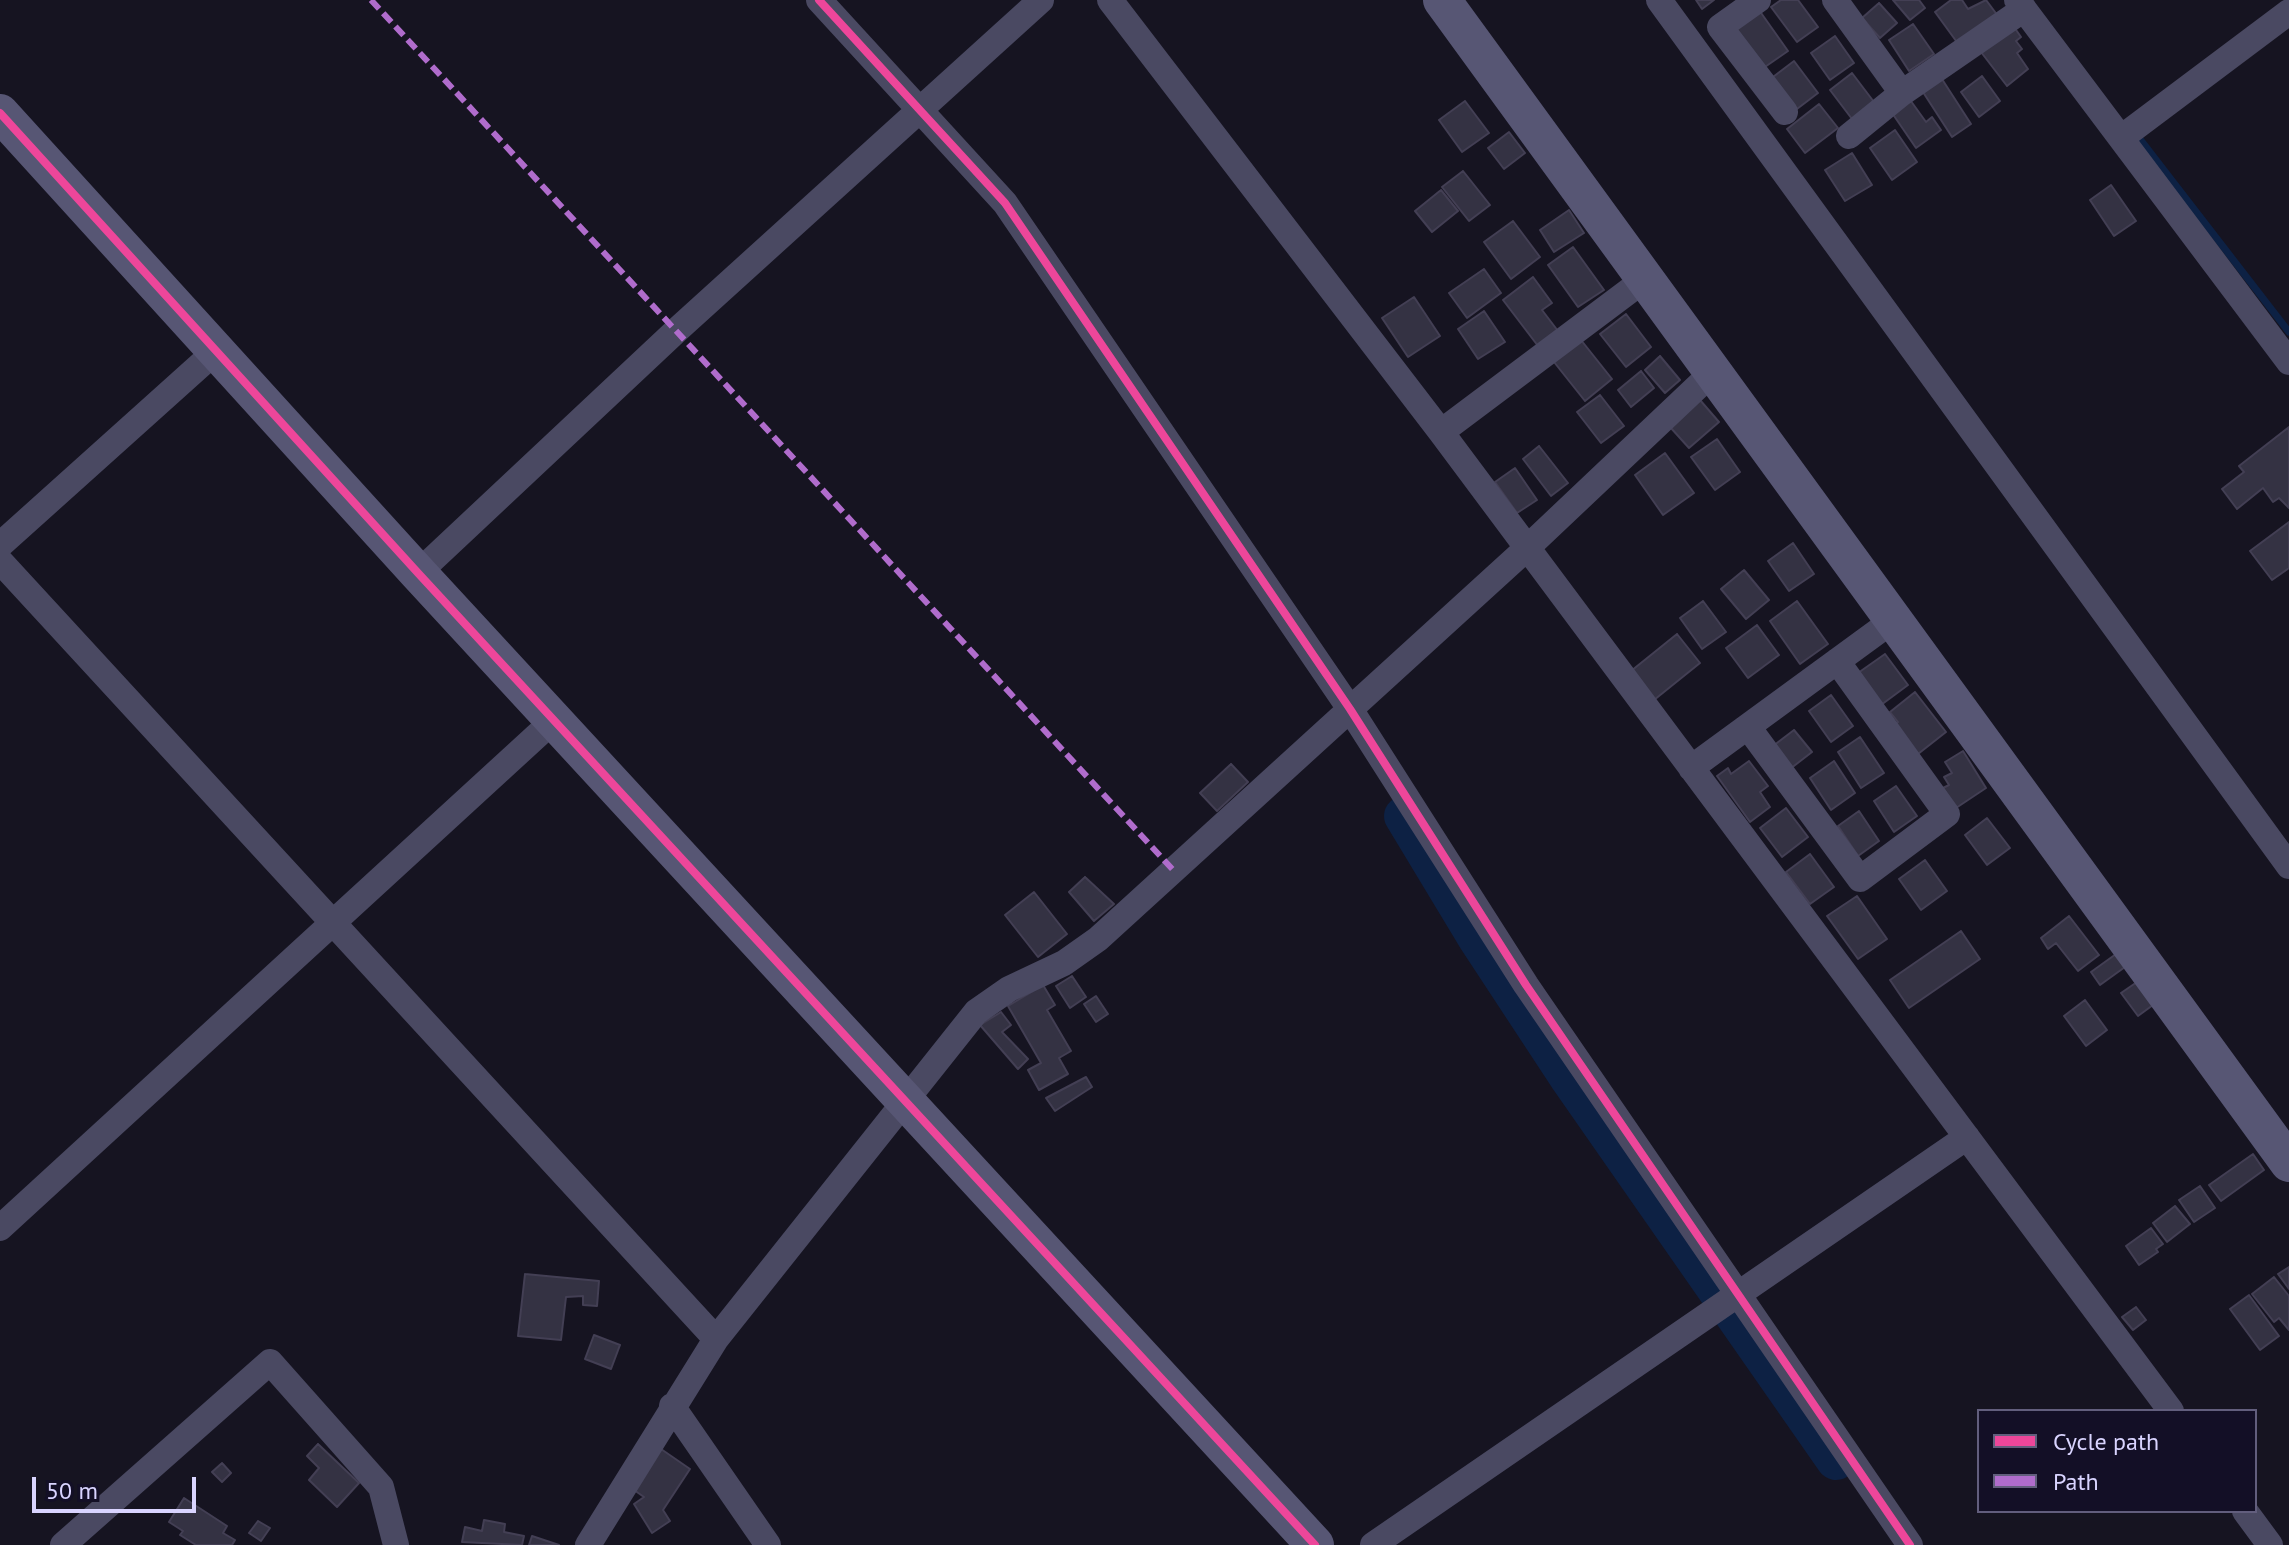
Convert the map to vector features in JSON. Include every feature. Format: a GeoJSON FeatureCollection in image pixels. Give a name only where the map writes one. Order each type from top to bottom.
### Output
{"type":"FeatureCollection","features":[{"type":"Feature","properties":{"kind":"street"},"geometry":{"type":"LineString","coordinates":[[819,0],[1005,203],[1350,709],[1526,985],[1910,1545]]}},
{"type":"Feature","properties":{"kind":"street"},"geometry":{"type":"LineString","coordinates":[[418,573],[677,330],[1041,0]]}},
{"type":"Feature","properties":{"kind":"street"},"geometry":{"type":"LineString","coordinates":[[1110,0],[1441,432],[2170,1409]]}},
{"type":"Feature","properties":{"kind":"street"},"geometry":{"type":"LineString","coordinates":[[1442,0],[2289,1163]]}},
{"type":"Feature","properties":{"kind":"street"},"geometry":{"type":"LineString","coordinates":[[1659,0],[2289,866]]}},
{"type":"Feature","properties":{"kind":"street"},"geometry":{"type":"LineString","coordinates":[[1758,0],[1720,27],[1785,112]]}},
{"type":"Feature","properties":{"kind":"street"},"geometry":{"type":"LineString","coordinates":[[1835,0],[1902,93]]}},
{"type":"Feature","properties":{"kind":"street"},"geometry":{"type":"LineString","coordinates":[[1849,136],[2020,5],[2289,362]]}},
{"type":"Feature","properties":{"kind":"street"},"geometry":{"type":"LineString","coordinates":[[2121,138],[2289,12]]}},
{"type":"Feature","properties":{"kind":"street"},"geometry":{"type":"LineString","coordinates":[[0,113],[418,573],[1315,1545]]}},
{"type":"Feature","properties":{"kind":"street"},"geometry":{"type":"LineString","coordinates":[[1441,432],[1645,279]]}},
{"type":"Feature","properties":{"kind":"street"},"geometry":{"type":"LineString","coordinates":[[0,545],[216,351]]}},
{"type":"Feature","properties":{"kind":"street"},"geometry":{"type":"LineString","coordinates":[[588,1545],[716,1339],[976,1012],[1009,989],[1064,963],[1098,939],[1526,549],[1713,372]]}},
{"type":"Feature","properties":{"kind":"street"},"geometry":{"type":"LineString","coordinates":[[0,561],[716,1339]]}},
{"type":"Feature","properties":{"kind":"street"},"geometry":{"type":"LineString","coordinates":[[1691,768],[1892,621]]}},
{"type":"Feature","properties":{"kind":"street"},"geometry":{"type":"LineString","coordinates":[[1748,727],[1860,879],[1947,814],[1837,661]]}},
{"type":"Feature","properties":{"kind":"street"},"geometry":{"type":"LineString","coordinates":[[0,1228],[554,720]]}},
{"type":"Feature","properties":{"kind":"street"},"geometry":{"type":"LineString","coordinates":[[1373,1545],[1967,1137]]}},
{"type":"Feature","properties":{"kind":"street"},"geometry":{"type":"LineString","coordinates":[[63,1545],[270,1362],[381,1487],[396,1545]]}},
{"type":"Feature","properties":{"kind":"street"},"geometry":{"type":"LineString","coordinates":[[672,1406],[768,1545]]}},
{"type":"Feature","properties":{"kind":"street"},"geometry":{"type":"LineString","coordinates":[[2246,1513],[2270,1545]]}},
{"type":"Feature","properties":{"kind":"building"},"geometry":{"type":"Polygon","coordinates":[[[1696,0],[1714,0],[1702,9],[1696,0]]]}},
{"type":"Feature","properties":{"kind":"building"},"geometry":{"type":"Polygon","coordinates":[[[1781,0],[1798,0],[1818,27],[1797,42],[1771,7],[1781,0]]]}},
{"type":"Feature","properties":{"kind":"building"},"geometry":{"type":"Polygon","coordinates":[[[1893,0],[1919,0],[1925,8],[1910,20],[1893,0]]]}},
{"type":"Feature","properties":{"kind":"building"},"geometry":{"type":"Polygon","coordinates":[[[1951,0],[1962,0],[1968,9],[1986,0],[1998,16],[1959,45],[1935,12],[1951,0]]]}},
{"type":"Feature","properties":{"kind":"building"},"geometry":{"type":"Polygon","coordinates":[[[1879,3],[1897,23],[1880,38],[1862,18],[1879,3]]]}},
{"type":"Feature","properties":{"kind":"building"},"geometry":{"type":"Polygon","coordinates":[[[1759,10],[1788,51],[1762,69],[1733,28],[1759,10]]]}},
{"type":"Feature","properties":{"kind":"building"},"geometry":{"type":"Polygon","coordinates":[[[1913,24],[1934,54],[1909,71],[1889,40],[1913,24]]]}},
{"type":"Feature","properties":{"kind":"building"},"geometry":{"type":"Polygon","coordinates":[[[2014,27],[2021,37],[2016,41],[2022,49],[2017,53],[2028,69],[2007,86],[1981,52],[2014,27]]]}},
{"type":"Feature","properties":{"kind":"building"},"geometry":{"type":"Polygon","coordinates":[[[1835,36],[1854,63],[1830,80],[1811,53],[1835,36]]]}},
{"type":"Feature","properties":{"kind":"building"},"geometry":{"type":"Polygon","coordinates":[[[1794,61],[1818,93],[1793,112],[1769,80],[1794,61]]]}},
{"type":"Feature","properties":{"kind":"building"},"geometry":{"type":"Polygon","coordinates":[[[1852,73],[1874,102],[1852,119],[1830,90],[1852,73]]]}},
{"type":"Feature","properties":{"kind":"building"},"geometry":{"type":"Polygon","coordinates":[[[1940,76],[1971,124],[1952,137],[1921,89],[1940,76]]]}},
{"type":"Feature","properties":{"kind":"building"},"geometry":{"type":"Polygon","coordinates":[[[1982,76],[2000,101],[1979,117],[1961,92],[1982,76]]]}},
{"type":"Feature","properties":{"kind":"building"},"geometry":{"type":"Polygon","coordinates":[[[1908,97],[1926,122],[1932,117],[1941,130],[1916,148],[1890,110],[1908,97]]]}},
{"type":"Feature","properties":{"kind":"building"},"geometry":{"type":"Polygon","coordinates":[[[1465,101],[1489,133],[1462,152],[1439,120],[1465,101]]]}},
{"type":"Feature","properties":{"kind":"building"},"geometry":{"type":"Polygon","coordinates":[[[1819,104],[1838,128],[1805,153],[1787,129],[1819,104]]]}},
{"type":"Feature","properties":{"kind":"building"},"geometry":{"type":"Polygon","coordinates":[[[1895,130],[1917,162],[1892,180],[1870,148],[1895,130]]]}},
{"type":"Feature","properties":{"kind":"building"},"geometry":{"type":"Polygon","coordinates":[[[1509,132],[1525,153],[1504,169],[1488,148],[1509,132]]]}},
{"type":"Feature","properties":{"kind":"building"},"geometry":{"type":"Polygon","coordinates":[[[1852,153],[1872,185],[1845,201],[1825,170],[1852,153]]]}},
{"type":"Feature","properties":{"kind":"building"},"geometry":{"type":"Polygon","coordinates":[[[1463,171],[1490,205],[1469,221],[1442,187],[1463,171]]]}},
{"type":"Feature","properties":{"kind":"building"},"geometry":{"type":"Polygon","coordinates":[[[2111,185],[2136,221],[2114,236],[2090,200],[2111,185]]]}},
{"type":"Feature","properties":{"kind":"building"},"geometry":{"type":"Polygon","coordinates":[[[1441,190],[1458,211],[1432,232],[1415,211],[1441,190]]]}},
{"type":"Feature","properties":{"kind":"building"},"geometry":{"type":"Polygon","coordinates":[[[1569,210],[1584,233],[1554,252],[1540,230],[1569,210]]]}},
{"type":"Feature","properties":{"kind":"building"},"geometry":{"type":"Polygon","coordinates":[[[1513,221],[1540,257],[1511,279],[1484,242],[1513,221]]]}},
{"type":"Feature","properties":{"kind":"building"},"geometry":{"type":"Polygon","coordinates":[[[1573,247],[1604,290],[1578,307],[1548,265],[1573,247]]]}},
{"type":"Feature","properties":{"kind":"building"},"geometry":{"type":"Polygon","coordinates":[[[1484,269],[1501,293],[1467,318],[1449,293],[1484,269]]]}},
{"type":"Feature","properties":{"kind":"building"},"geometry":{"type":"Polygon","coordinates":[[[1533,277],[1552,303],[1542,310],[1558,331],[1538,346],[1503,300],[1533,277]]]}},
{"type":"Feature","properties":{"kind":"building"},"geometry":{"type":"Polygon","coordinates":[[[1414,297],[1440,336],[1408,357],[1382,318],[1414,297]]]}},
{"type":"Feature","properties":{"kind":"building"},"geometry":{"type":"Polygon","coordinates":[[[1484,311],[1505,342],[1478,359],[1458,329],[1484,311]]]}},
{"type":"Feature","properties":{"kind":"building"},"geometry":{"type":"Polygon","coordinates":[[[1626,314],[1651,347],[1626,367],[1600,334],[1626,314]]]}},
{"type":"Feature","properties":{"kind":"building"},"geometry":{"type":"Polygon","coordinates":[[[1581,340],[1612,379],[1585,401],[1554,362],[1581,340]]]}},
{"type":"Feature","properties":{"kind":"building"},"geometry":{"type":"Polygon","coordinates":[[[1660,356],[1680,380],[1665,393],[1645,370],[1660,356]]]}},
{"type":"Feature","properties":{"kind":"building"},"geometry":{"type":"Polygon","coordinates":[[[1641,371],[1654,388],[1631,407],[1618,390],[1641,371]]]}},
{"type":"Feature","properties":{"kind":"building"},"geometry":{"type":"Polygon","coordinates":[[[1600,395],[1624,426],[1601,443],[1577,412],[1600,395]]]}},
{"type":"Feature","properties":{"kind":"building"},"geometry":{"type":"Polygon","coordinates":[[[1700,400],[1719,422],[1689,448],[1670,427],[1700,400]]]}},
{"type":"Feature","properties":{"kind":"building"},"geometry":{"type":"Polygon","coordinates":[[[2289,427],[2289,508],[2279,498],[2273,502],[2263,488],[2237,509],[2222,489],[2244,472],[2239,466],[2289,427]]]}},
{"type":"Feature","properties":{"kind":"building"},"geometry":{"type":"Polygon","coordinates":[[[1717,439],[1740,472],[1715,490],[1691,457],[1717,439]]]}},
{"type":"Feature","properties":{"kind":"building"},"geometry":{"type":"Polygon","coordinates":[[[1539,446],[1568,483],[1551,496],[1523,459],[1539,446]]]}},
{"type":"Feature","properties":{"kind":"building"},"geometry":{"type":"Polygon","coordinates":[[[1665,453],[1694,493],[1663,515],[1635,475],[1665,453]]]}},
{"type":"Feature","properties":{"kind":"building"},"geometry":{"type":"Polygon","coordinates":[[[1515,468],[1537,500],[1517,513],[1495,482],[1515,468]]]}},
{"type":"Feature","properties":{"kind":"building"},"geometry":{"type":"Polygon","coordinates":[[[2289,522],[2289,568],[2272,580],[2250,551],[2289,522]]]}},
{"type":"Feature","properties":{"kind":"building"},"geometry":{"type":"Polygon","coordinates":[[[1793,543],[1814,574],[1789,591],[1768,561],[1793,543]]]}},
{"type":"Feature","properties":{"kind":"building"},"geometry":{"type":"Polygon","coordinates":[[[1744,570],[1769,600],[1746,619],[1721,589],[1744,570]]]}},
{"type":"Feature","properties":{"kind":"building"},"geometry":{"type":"Polygon","coordinates":[[[1703,601],[1726,632],[1702,649],[1680,618],[1703,601]]]}},
{"type":"Feature","properties":{"kind":"building"},"geometry":{"type":"Polygon","coordinates":[[[1797,601],[1828,644],[1800,664],[1770,621],[1797,601]]]}},
{"type":"Feature","properties":{"kind":"building"},"geometry":{"type":"Polygon","coordinates":[[[1757,625],[1779,655],[1748,678],[1726,648],[1757,625]]]}},
{"type":"Feature","properties":{"kind":"building"},"geometry":{"type":"Polygon","coordinates":[[[1677,634],[1700,663],[1654,700],[1631,671],[1677,634]]]}},
{"type":"Feature","properties":{"kind":"building"},"geometry":{"type":"Polygon","coordinates":[[[1885,654],[1908,685],[1881,705],[1858,673],[1885,654]]]}},
{"type":"Feature","properties":{"kind":"building"},"geometry":{"type":"Polygon","coordinates":[[[1915,692],[1946,732],[1918,754],[1894,724],[1898,722],[1890,712],[1915,692]]]}},
{"type":"Feature","properties":{"kind":"building"},"geometry":{"type":"Polygon","coordinates":[[[1831,695],[1853,726],[1831,742],[1809,711],[1831,695]]]}},
{"type":"Feature","properties":{"kind":"building"},"geometry":{"type":"Polygon","coordinates":[[[1794,730],[1812,752],[1790,769],[1773,746],[1794,730]]]}},
{"type":"Feature","properties":{"kind":"building"},"geometry":{"type":"Polygon","coordinates":[[[1860,737],[1884,773],[1861,788],[1838,752],[1860,737]]]}},
{"type":"Feature","properties":{"kind":"building"},"geometry":{"type":"Polygon","coordinates":[[[1963,751],[1986,788],[1956,808],[1943,788],[1949,785],[1944,777],[1952,773],[1945,762],[1963,751]]]}},
{"type":"Feature","properties":{"kind":"building"},"geometry":{"type":"Polygon","coordinates":[[[1749,761],[1768,786],[1760,792],[1770,807],[1750,822],[1717,776],[1728,768],[1731,774],[1749,761]]]}},
{"type":"Feature","properties":{"kind":"building"},"geometry":{"type":"Polygon","coordinates":[[[1834,761],[1855,793],[1831,810],[1810,778],[1834,761]]]}},
{"type":"Feature","properties":{"kind":"building"},"geometry":{"type":"Polygon","coordinates":[[[1231,764],[1248,782],[1217,811],[1200,793],[1231,764]]]}},
{"type":"Feature","properties":{"kind":"building"},"geometry":{"type":"Polygon","coordinates":[[[1896,786],[1917,816],[1894,832],[1874,801],[1896,786]]]}},
{"type":"Feature","properties":{"kind":"building"},"geometry":{"type":"Polygon","coordinates":[[[1786,808],[1808,837],[1782,857],[1760,828],[1786,808]]]}},
{"type":"Feature","properties":{"kind":"building"},"geometry":{"type":"Polygon","coordinates":[[[1859,811],[1879,841],[1858,856],[1838,826],[1859,811]]]}},
{"type":"Feature","properties":{"kind":"building"},"geometry":{"type":"Polygon","coordinates":[[[1987,818],[2010,848],[1987,865],[1965,835],[1987,818]]]}},
{"type":"Feature","properties":{"kind":"building"},"geometry":{"type":"Polygon","coordinates":[[[1810,854],[1834,887],[1810,904],[1786,872],[1810,854]]]}},
{"type":"Feature","properties":{"kind":"building"},"geometry":{"type":"Polygon","coordinates":[[[1925,860],[1947,891],[1921,910],[1899,879],[1925,860]]]}},
{"type":"Feature","properties":{"kind":"building"},"geometry":{"type":"Polygon","coordinates":[[[1085,877],[1114,904],[1094,921],[1069,892],[1085,877]]]}},
{"type":"Feature","properties":{"kind":"building"},"geometry":{"type":"Polygon","coordinates":[[[1034,892],[1067,934],[1038,957],[1005,915],[1034,892]]]}},
{"type":"Feature","properties":{"kind":"building"},"geometry":{"type":"Polygon","coordinates":[[[1857,896],[1887,939],[1858,959],[1827,916],[1857,896]]]}},
{"type":"Feature","properties":{"kind":"building"},"geometry":{"type":"Polygon","coordinates":[[[2069,916],[2099,955],[2078,971],[2056,943],[2048,949],[2041,938],[2069,916]]]}},
{"type":"Feature","properties":{"kind":"building"},"geometry":{"type":"Polygon","coordinates":[[[1961,931],[1980,959],[1909,1008],[1890,980],[1961,931]]]}},
{"type":"Feature","properties":{"kind":"building"},"geometry":{"type":"Polygon","coordinates":[[[2116,954],[2125,967],[2100,985],[2091,972],[2116,954]]]}},
{"type":"Feature","properties":{"kind":"building"},"geometry":{"type":"Polygon","coordinates":[[[1072,976],[1086,997],[1070,1008],[1056,986],[1072,976]]]}},
{"type":"Feature","properties":{"kind":"building"},"geometry":{"type":"Polygon","coordinates":[[[2137,982],[2153,1005],[2138,1016],[2121,993],[2137,982]]]}},
{"type":"Feature","properties":{"kind":"building"},"geometry":{"type":"Polygon","coordinates":[[[1043,985],[1055,1005],[1047,1010],[1071,1051],[1059,1058],[1068,1074],[1039,1090],[1028,1070],[1041,1063],[1008,1006],[1043,985]]]}},
{"type":"Feature","properties":{"kind":"building"},"geometry":{"type":"Polygon","coordinates":[[[1096,996],[1108,1014],[1096,1022],[1084,1004],[1096,996]]]}},
{"type":"Feature","properties":{"kind":"building"},"geometry":{"type":"Polygon","coordinates":[[[2085,1000],[2107,1030],[2086,1046],[2064,1016],[2085,1000]]]}},
{"type":"Feature","properties":{"kind":"building"},"geometry":{"type":"Polygon","coordinates":[[[1001,1012],[1011,1025],[1002,1032],[1028,1059],[1018,1069],[980,1025],[1001,1012]]]}},
{"type":"Feature","properties":{"kind":"building"},"geometry":{"type":"Polygon","coordinates":[[[1086,1077],[1092,1087],[1055,1111],[1046,1098],[1086,1077]]]}},
{"type":"Feature","properties":{"kind":"building"},"geometry":{"type":"Polygon","coordinates":[[[2253,1154],[2264,1170],[2221,1201],[2209,1185],[2253,1154]]]}},
{"type":"Feature","properties":{"kind":"building"},"geometry":{"type":"Polygon","coordinates":[[[2200,1186],[2215,1208],[2194,1222],[2179,1200],[2200,1186]]]}},
{"type":"Feature","properties":{"kind":"building"},"geometry":{"type":"Polygon","coordinates":[[[2175,1206],[2190,1224],[2167,1242],[2153,1223],[2175,1206]]]}},
{"type":"Feature","properties":{"kind":"building"},"geometry":{"type":"Polygon","coordinates":[[[2151,1228],[2163,1244],[2156,1249],[2158,1252],[2139,1265],[2126,1246],[2151,1228]]]}},
{"type":"Feature","properties":{"kind":"building"},"geometry":{"type":"Polygon","coordinates":[[[2289,1267],[2289,1289],[2278,1274],[2289,1267]]]}},
{"type":"Feature","properties":{"kind":"building"},"geometry":{"type":"Polygon","coordinates":[[[525,1274],[599,1281],[597,1306],[583,1305],[583,1296],[566,1297],[561,1340],[518,1336],[525,1274]]]}},
{"type":"Feature","properties":{"kind":"building"},"geometry":{"type":"Polygon","coordinates":[[[2274,1277],[2289,1296],[2289,1330],[2279,1318],[2274,1322],[2252,1294],[2274,1277]]]}},
{"type":"Feature","properties":{"kind":"building"},"geometry":{"type":"Polygon","coordinates":[[[2249,1295],[2279,1336],[2260,1350],[2230,1309],[2249,1295]]]}},
{"type":"Feature","properties":{"kind":"building"},"geometry":{"type":"Polygon","coordinates":[[[2136,1307],[2146,1320],[2133,1330],[2122,1317],[2136,1307]]]}},
{"type":"Feature","properties":{"kind":"building"},"geometry":{"type":"Polygon","coordinates":[[[594,1335],[620,1345],[611,1369],[585,1359],[594,1335]]]}},
{"type":"Feature","properties":{"kind":"building"},"geometry":{"type":"Polygon","coordinates":[[[318,1444],[359,1483],[337,1507],[309,1480],[319,1468],[307,1456],[318,1444]]]}},
{"type":"Feature","properties":{"kind":"building"},"geometry":{"type":"Polygon","coordinates":[[[661,1449],[690,1469],[663,1510],[670,1521],[652,1533],[634,1504],[644,1497],[634,1490],[661,1449]]]}},
{"type":"Feature","properties":{"kind":"building"},"geometry":{"type":"Polygon","coordinates":[[[222,1463],[231,1473],[222,1482],[212,1472],[222,1463]]]}},
{"type":"Feature","properties":{"kind":"building"},"geometry":{"type":"Polygon","coordinates":[[[184,1498],[227,1526],[223,1533],[235,1540],[232,1545],[196,1545],[180,1535],[183,1531],[169,1522],[184,1498]]]}},
{"type":"Feature","properties":{"kind":"building"},"geometry":{"type":"Polygon","coordinates":[[[484,1520],[505,1524],[504,1532],[524,1536],[522,1545],[462,1542],[465,1527],[482,1531],[484,1520]]]}},
{"type":"Feature","properties":{"kind":"building"},"geometry":{"type":"Polygon","coordinates":[[[258,1521],[270,1528],[261,1541],[249,1533],[258,1521]]]}},
{"type":"Feature","properties":{"kind":"building"},"geometry":{"type":"Polygon","coordinates":[[[532,1536],[559,1545],[529,1545],[532,1536]]]}},
{"type":"Feature","properties":{"kind":"waterway"},"geometry":{"type":"LineString","coordinates":[[2136,134],[2289,332]]}},
{"type":"Feature","properties":{"kind":"waterway"},"geometry":{"type":"LineString","coordinates":[[1404,816],[1477,937],[1569,1077],[1836,1460]]}},
{"type":"Feature","properties":{"kind":"marked path"},"geometry":{"type":"LineString","coordinates":[[371,0],[1175,872]]}},
{"type":"Feature","properties":{"kind":"cycle path"},"geometry":{"type":"LineString","coordinates":[[819,0],[1005,203],[1350,709],[1526,985],[1910,1545]]}},
{"type":"Feature","properties":{"kind":"cycle path"},"geometry":{"type":"LineString","coordinates":[[0,113],[418,573],[1315,1545]]}}]}
